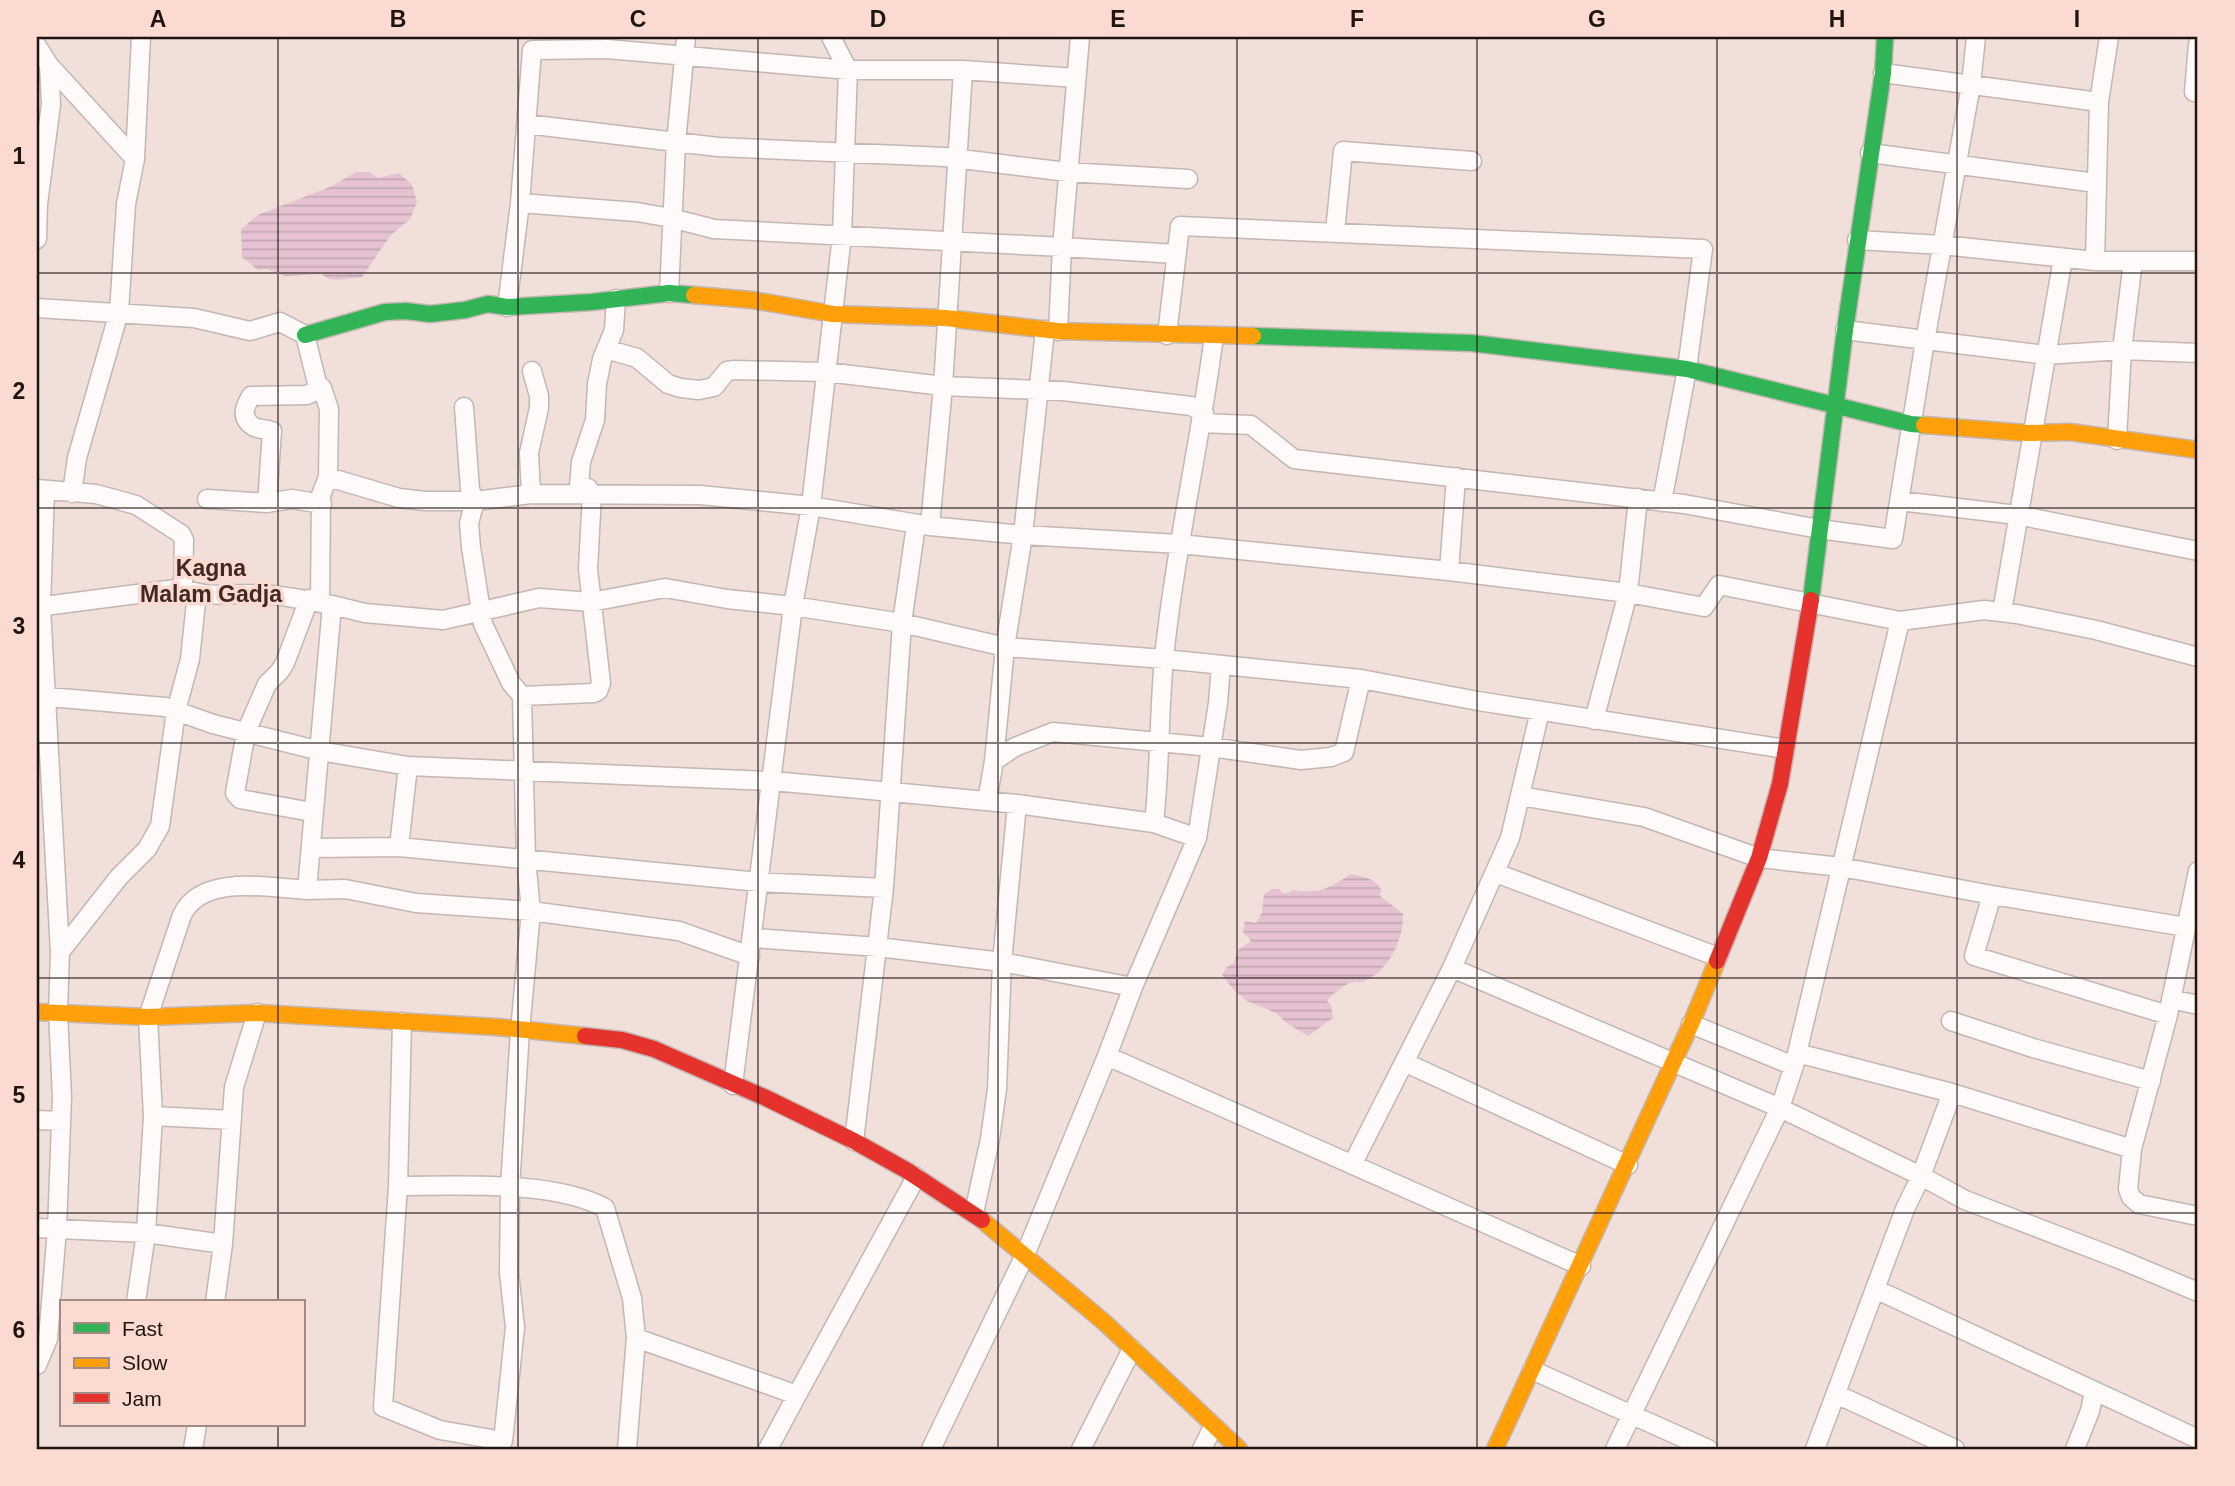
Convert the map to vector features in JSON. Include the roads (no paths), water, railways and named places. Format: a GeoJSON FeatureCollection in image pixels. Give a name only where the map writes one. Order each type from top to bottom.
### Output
{"type":"FeatureCollection","features":[{"type":"Feature","properties":{"kind":"street"},"geometry":{"type":"LineString","coordinates":[[72,493],[77,458],[119,313],[127,204],[135,159],[141,37]]}},
{"type":"Feature","properties":{"kind":"street"},"geometry":{"type":"LineString","coordinates":[[669,293],[671,218],[685,37]]}},
{"type":"Feature","properties":{"kind":"street"},"geometry":{"type":"LineString","coordinates":[[733,1084],[793,606],[811,506],[842,235],[848,70],[831,37]]}},
{"type":"Feature","properties":{"kind":"street"},"geometry":{"type":"LineString","coordinates":[[987,801],[994,761],[1005,647],[1023,535],[1037,391],[1051,331],[1062,247],[1080,37]]}},
{"type":"Feature","properties":{"kind":"street"},"geometry":{"type":"LineString","coordinates":[[1495,1449],[1691,1024],[1759,858],[1780,783],[1811,602],[1844,330],[1883,73],[1885,37]]}},
{"type":"Feature","properties":{"kind":"street"},"geometry":{"type":"LineString","coordinates":[[606,349],[637,358],[668,384],[681,388],[709,389],[716,385],[727,371],[734,370],[826,372],[943,386],[1063,391],[1191,406],[1202,418],[1251,425],[1294,459],[1684,504],[1819,529],[1893,539],[1971,85],[1976,37]]}},
{"type":"Feature","properties":{"kind":"street"},"geometry":{"type":"LineString","coordinates":[[2095,261],[2099,102],[2109,37]]}},
{"type":"Feature","properties":{"kind":"street"},"geometry":{"type":"LineString","coordinates":[[507,307],[520,203],[533,43],[848,70],[963,70],[1076,78]]}},
{"type":"Feature","properties":{"kind":"street"},"geometry":{"type":"LineString","coordinates":[[2198,44],[2194,92],[2198,93]]}},
{"type":"Feature","properties":{"kind":"street"},"geometry":{"type":"LineString","coordinates":[[37,46],[49,65],[135,159]]}},
{"type":"Feature","properties":{"kind":"street"},"geometry":{"type":"LineString","coordinates":[[37,239],[38,204],[51,104],[49,65]]}},
{"type":"Feature","properties":{"kind":"street"},"geometry":{"type":"LineString","coordinates":[[854,1141],[884,888],[902,623],[923,526],[943,386],[963,70]]}},
{"type":"Feature","properties":{"kind":"street"},"geometry":{"type":"LineString","coordinates":[[1883,73],[2099,102]]}},
{"type":"Feature","properties":{"kind":"street"},"geometry":{"type":"LineString","coordinates":[[526,124],[718,147],[844,151],[957,159],[1067,172],[1188,179]]}},
{"type":"Feature","properties":{"kind":"street"},"geometry":{"type":"LineString","coordinates":[[1335,232],[1343,151],[1472,161]]}},
{"type":"Feature","properties":{"kind":"street"},"geometry":{"type":"LineString","coordinates":[[1870,153],[2096,183]]}},
{"type":"Feature","properties":{"kind":"street"},"geometry":{"type":"LineString","coordinates":[[520,203],[637,212],[714,229],[1176,254]]}},
{"type":"Feature","properties":{"kind":"street"},"geometry":{"type":"LineString","coordinates":[[1167,335],[1180,226],[1703,249],[1687,369],[1662,502]]}},
{"type":"Feature","properties":{"kind":"street"},"geometry":{"type":"LineString","coordinates":[[1857,240],[1942,245],[2095,261],[2198,261]]}},
{"type":"Feature","properties":{"kind":"street"},"geometry":{"type":"LineString","coordinates":[[2002,612],[2063,258]]}},
{"type":"Feature","properties":{"kind":"street"},"geometry":{"type":"LineString","coordinates":[[2117,440],[2122,350],[2133,261]]}},
{"type":"Feature","properties":{"kind":"street"},"geometry":{"type":"LineString","coordinates":[[37,308],[194,318],[250,331],[280,322],[305,335],[385,312],[430,314],[488,304],[507,307],[592,302],[669,293],[752,300],[833,314],[946,318],[1051,331],[1471,343],[1687,369],[1911,424],[2070,432],[2198,450]]}},
{"type":"Feature","properties":{"kind":"street"},"geometry":{"type":"LineString","coordinates":[[522,696],[594,693],[598,691],[601,683],[587,559],[592,494],[588,488],[579,486],[578,476],[595,420],[597,384],[614,330],[616,299]]}},
{"type":"Feature","properties":{"kind":"street"},"geometry":{"type":"LineString","coordinates":[[1844,330],[2046,355],[2122,350],[2198,353]]}},
{"type":"Feature","properties":{"kind":"street"},"geometry":{"type":"LineString","coordinates":[[305,335],[317,383],[322,388],[329,409],[328,477],[321,495],[320,751],[312,812],[312,848],[307,890]]}},
{"type":"Feature","properties":{"kind":"street"},"geometry":{"type":"LineString","coordinates":[[1154,823],[1164,659],[1179,544],[1214,336]]}},
{"type":"Feature","properties":{"kind":"street"},"geometry":{"type":"LineString","coordinates":[[531,494],[529,453],[539,408],[532,371]]}},
{"type":"Feature","properties":{"kind":"street"},"geometry":{"type":"LineString","coordinates":[[267,503],[272,431],[256,428],[245,418],[244,409],[251,396],[307,394],[322,388]]}},
{"type":"Feature","properties":{"kind":"street"},"geometry":{"type":"LineString","coordinates":[[402,1022],[398,1186],[383,1407],[440,1430],[503,1441],[515,1327],[509,1273],[510,1187],[531,911],[526,859],[522,696],[511,683],[492,646],[480,612],[469,523],[475,501],[470,490],[464,407]]}},
{"type":"Feature","properties":{"kind":"street"},"geometry":{"type":"LineString","coordinates":[[328,477],[399,498],[425,501],[475,501],[531,494],[700,495],[811,506],[923,526],[1179,544],[1449,571],[1628,593],[1704,607],[1719,585],[1900,621],[1984,610],[2002,612],[2198,653]]}},
{"type":"Feature","properties":{"kind":"street"},"geometry":{"type":"LineString","coordinates":[[1449,571],[1456,477]]}},
{"type":"Feature","properties":{"kind":"street"},"geometry":{"type":"LineString","coordinates":[[37,1365],[48,1339],[56,1307],[61,1121],[58,1012],[61,951],[46,868],[39,607],[41,490],[96,494],[136,505],[181,534],[190,591],[190,659],[176,711],[160,826],[156,837],[119,877],[61,951]]}},
{"type":"Feature","properties":{"kind":"street"},"geometry":{"type":"LineString","coordinates":[[1594,720],[1628,593],[1638,498]]}},
{"type":"Feature","properties":{"kind":"street"},"geometry":{"type":"LineString","coordinates":[[207,499],[267,503],[292,499],[322,503]]}},
{"type":"Feature","properties":{"kind":"street"},"geometry":{"type":"LineString","coordinates":[[1900,501],[2017,515],[2198,551]]}},
{"type":"Feature","properties":{"kind":"street"},"geometry":{"type":"LineString","coordinates":[[39,607],[190,591],[262,594],[321,602],[365,613],[443,620],[539,598],[591,602],[665,588],[902,623],[1005,647],[1361,678],[1478,701],[1785,749]]}},
{"type":"Feature","properties":{"kind":"street"},"geometry":{"type":"LineString","coordinates":[[312,812],[240,799],[236,796],[236,789],[246,732],[267,684],[280,671],[321,602]]}},
{"type":"Feature","properties":{"kind":"street"},"geometry":{"type":"LineString","coordinates":[[1615,1449],[1780,1108],[1796,1059],[1900,621]]}},
{"type":"Feature","properties":{"kind":"street"},"geometry":{"type":"LineString","coordinates":[[931,1449],[1025,1255],[1133,987],[1197,838],[1221,665]]}},
{"type":"Feature","properties":{"kind":"street"},"geometry":{"type":"LineString","coordinates":[[994,761],[1015,747],[1053,732],[1160,741],[1301,760],[1331,757],[1344,752],[1361,678]]}},
{"type":"Feature","properties":{"kind":"street"},"geometry":{"type":"LineString","coordinates":[[41,696],[165,708],[320,751],[408,766],[772,781],[1017,804],[1154,823],[1197,838]]}},
{"type":"Feature","properties":{"kind":"street"},"geometry":{"type":"LineString","coordinates":[[1352,1164],[1452,968],[1496,873],[1510,838],[1540,711]]}},
{"type":"Feature","properties":{"kind":"street"},"geometry":{"type":"LineString","coordinates":[[399,848],[408,766]]}},
{"type":"Feature","properties":{"kind":"street"},"geometry":{"type":"LineString","coordinates":[[1520,796],[1644,817],[1759,858],[1841,867],[2186,927]]}},
{"type":"Feature","properties":{"kind":"street"},"geometry":{"type":"LineString","coordinates":[[974,1213],[990,1139],[997,1089],[1002,962],[1017,804]]}},
{"type":"Feature","properties":{"kind":"street"},"geometry":{"type":"LineString","coordinates":[[312,848],[399,848],[759,882],[884,888]]}},
{"type":"Feature","properties":{"kind":"street"},"geometry":{"type":"LineString","coordinates":[[2198,872],[2170,1007],[2132,1149],[2128,1189],[2138,1204],[2198,1216]]}},
{"type":"Feature","properties":{"kind":"street"},"geometry":{"type":"LineString","coordinates":[[1496,873],[1718,957]]}},
{"type":"Feature","properties":{"kind":"street"},"geometry":{"type":"LineString","coordinates":[[136,1300],[146,1233],[153,1116],[148,1017],[186,907],[203,894],[222,887],[345,889],[416,903],[531,911],[679,931],[751,947],[878,947],[1002,962],[1133,987]]}},
{"type":"Feature","properties":{"kind":"street"},"geometry":{"type":"LineString","coordinates":[[1992,895],[1974,956],[2170,1007],[2198,1005]]}},
{"type":"Feature","properties":{"kind":"street"},"geometry":{"type":"LineString","coordinates":[[1452,968],[1780,1108],[1921,1175],[1965,1200],[2198,1292]]}},
{"type":"Feature","properties":{"kind":"street"},"geometry":{"type":"LineString","coordinates":[[37,1012],[148,1017],[257,1013],[622,1040],[654,1049],[854,1141],[974,1213],[1104,1322],[1239,1449]]}},
{"type":"Feature","properties":{"kind":"street"},"geometry":{"type":"LineString","coordinates":[[215,1300],[223,1244],[234,1087],[257,1013]]}},
{"type":"Feature","properties":{"kind":"street"},"geometry":{"type":"LineString","coordinates":[[1951,1021],[2033,1048],[2151,1081]]}},
{"type":"Feature","properties":{"kind":"street"},"geometry":{"type":"LineString","coordinates":[[1691,1024],[1796,1059],[1952,1093],[2132,1149]]}},
{"type":"Feature","properties":{"kind":"street"},"geometry":{"type":"LineString","coordinates":[[1107,1056],[1581,1266]]}},
{"type":"Feature","properties":{"kind":"street"},"geometry":{"type":"LineString","coordinates":[[1404,1062],[1628,1165]]}},
{"type":"Feature","properties":{"kind":"street"},"geometry":{"type":"LineString","coordinates":[[1815,1449],[1905,1209],[1952,1093]]}},
{"type":"Feature","properties":{"kind":"street"},"geometry":{"type":"LineString","coordinates":[[153,1116],[232,1120]]}},
{"type":"Feature","properties":{"kind":"street"},"geometry":{"type":"LineString","coordinates":[[37,1120],[61,1121]]}},
{"type":"Feature","properties":{"kind":"street"},"geometry":{"type":"LineString","coordinates":[[768,1449],[916,1177]]}},
{"type":"Feature","properties":{"kind":"street"},"geometry":{"type":"LineString","coordinates":[[398,1186],[510,1187],[587,1198],[605,1208],[632,1298],[636,1338],[627,1449]]}},
{"type":"Feature","properties":{"kind":"street"},"geometry":{"type":"LineString","coordinates":[[37,1228],[146,1233],[223,1244]]}},
{"type":"Feature","properties":{"kind":"street"},"geometry":{"type":"LineString","coordinates":[[1875,1289],[2198,1439]]}},
{"type":"Feature","properties":{"kind":"street"},"geometry":{"type":"LineString","coordinates":[[636,1338],[797,1395]]}},
{"type":"Feature","properties":{"kind":"street"},"geometry":{"type":"LineString","coordinates":[[1082,1449],[1132,1349]]}},
{"type":"Feature","properties":{"kind":"street"},"geometry":{"type":"LineString","coordinates":[[1532,1370],[1708,1449]]}},
{"type":"Feature","properties":{"kind":"street"},"geometry":{"type":"LineString","coordinates":[[2075,1449],[2090,1411],[2094,1392]]}},
{"type":"Feature","properties":{"kind":"street"},"geometry":{"type":"LineString","coordinates":[[1836,1394],[1955,1449]]}},
{"type":"Feature","properties":{"kind":"street"},"geometry":{"type":"LineString","coordinates":[[193,1449],[197,1426]]}},
{"type":"Feature","properties":{"kind":"street"},"geometry":{"type":"LineString","coordinates":[[1202,1449],[1213,1427]]}},
{"type":"Feature","properties":{"kind":"district","name":"Kagna Malam Gadja"},"geometry":{"type":"Point","coordinates":[211,581]}}]}
